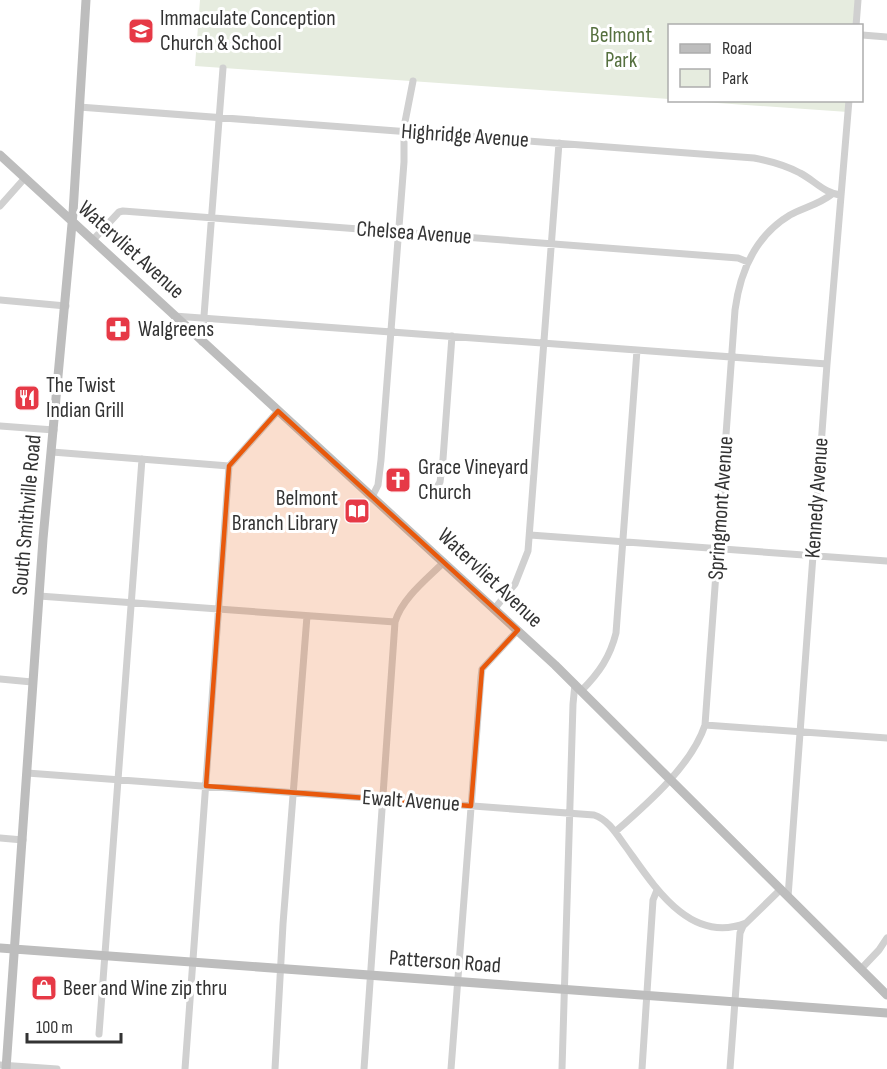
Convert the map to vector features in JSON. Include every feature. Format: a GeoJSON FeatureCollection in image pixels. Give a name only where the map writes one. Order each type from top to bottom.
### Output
{"type":"FeatureCollection","features":[{"type":"Feature","properties":{"kind":"main road","name":"South Smithville Road"},"geometry":{"type":"LineString","coordinates":[[4,1066],[16,949],[39,596],[66,306],[86,0]]}},
{"type":"Feature","properties":{"kind":"main road","name":"Watervliet Avenue"},"geometry":{"type":"LineString","coordinates":[[0,155],[495,608],[578,687],[887,995]]}},
{"type":"Feature","properties":{"kind":"main road","name":"Patterson Road"},"geometry":{"type":"LineString","coordinates":[[0,948],[887,1013]]}},
{"type":"Feature","properties":{"kind":"street"},"geometry":{"type":"LineString","coordinates":[[856,24],[858,0]]}},
{"type":"Feature","properties":{"kind":"street"},"geometry":{"type":"LineString","coordinates":[[863,35],[887,37]]}},
{"type":"Feature","properties":{"kind":"street"},"geometry":{"type":"LineString","coordinates":[[202,342],[223,68]]}},
{"type":"Feature","properties":{"kind":"street"},"geometry":{"type":"LineString","coordinates":[[372,497],[378,485],[381,460],[405,132],[413,81]]}},
{"type":"Feature","properties":{"kind":"street","name":"Kennedy Avenue"},"geometry":{"type":"LineString","coordinates":[[788,897],[849,102]]}},
{"type":"Feature","properties":{"kind":"street","name":"Highridge Avenue"},"geometry":{"type":"LineString","coordinates":[[79,107],[767,160],[797,171],[832,194],[841,195]]}},
{"type":"Feature","properties":{"kind":"street"},"geometry":{"type":"LineString","coordinates":[[495,608],[511,589],[521,572],[530,536],[559,144]]}},
{"type":"Feature","properties":{"kind":"street"},"geometry":{"type":"LineString","coordinates":[[0,206],[24,179]]}},
{"type":"Feature","properties":{"kind":"street","name":"Springmont Avenue"},"geometry":{"type":"LineString","coordinates":[[615,832],[688,758],[705,725],[737,294],[747,262],[762,239],[780,222],[832,194]]}},
{"type":"Feature","properties":{"kind":"street","name":"Chelsea Avenue"},"geometry":{"type":"LineString","coordinates":[[92,241],[119,212],[123,211],[738,258],[747,262]]}},
{"type":"Feature","properties":{"kind":"street"},"geometry":{"type":"LineString","coordinates":[[0,300],[66,306]]}},
{"type":"Feature","properties":{"kind":"street"},"geometry":{"type":"LineString","coordinates":[[174,316],[827,364]]}},
{"type":"Feature","properties":{"kind":"street"},"geometry":{"type":"LineString","coordinates":[[436,489],[440,482],[443,459],[452,336]]}},
{"type":"Feature","properties":{"kind":"street"},"geometry":{"type":"LineString","coordinates":[[562,1069],[573,704],[578,687],[604,665],[612,648],[618,618],[637,350]]}},
{"type":"Feature","properties":{"kind":"street"},"geometry":{"type":"LineString","coordinates":[[185,1069],[229,466],[278,411]]}},
{"type":"Feature","properties":{"kind":"street"},"geometry":{"type":"LineString","coordinates":[[0,426],[54,430]]}},
{"type":"Feature","properties":{"kind":"street"},"geometry":{"type":"LineString","coordinates":[[52,452],[229,466]]}},
{"type":"Feature","properties":{"kind":"street"},"geometry":{"type":"LineString","coordinates":[[99,1034],[142,459]]}},
{"type":"Feature","properties":{"kind":"street"},"geometry":{"type":"LineString","coordinates":[[530,536],[887,561]]}},
{"type":"Feature","properties":{"kind":"street"},"geometry":{"type":"LineString","coordinates":[[364,1069],[395,622],[408,600],[444,562]]}},
{"type":"Feature","properties":{"kind":"street"},"geometry":{"type":"LineString","coordinates":[[39,596],[395,622]]}},
{"type":"Feature","properties":{"kind":"street"},"geometry":{"type":"LineString","coordinates":[[275,1069],[307,616]]}},
{"type":"Feature","properties":{"kind":"street"},"geometry":{"type":"LineString","coordinates":[[452,1069],[482,669],[518,630]]}},
{"type":"Feature","properties":{"kind":"street"},"geometry":{"type":"LineString","coordinates":[[0,679],[32,682]]}},
{"type":"Feature","properties":{"kind":"street"},"geometry":{"type":"LineString","coordinates":[[705,725],[887,738]]}},
{"type":"Feature","properties":{"kind":"street","name":"Ewalt Avenue"},"geometry":{"type":"LineString","coordinates":[[27,773],[594,815],[600,817],[615,832],[657,890],[690,920],[714,928],[726,928],[746,923]]}},
{"type":"Feature","properties":{"kind":"street"},"geometry":{"type":"LineString","coordinates":[[0,838],[23,840]]}},
{"type":"Feature","properties":{"kind":"street"},"geometry":{"type":"LineString","coordinates":[[730,1069],[739,936],[746,923],[781,889]]}},
{"type":"Feature","properties":{"kind":"street"},"geometry":{"type":"LineString","coordinates":[[642,1069],[653,900],[657,890]]}},
{"type":"Feature","properties":{"kind":"street"},"geometry":{"type":"LineString","coordinates":[[861,969],[887,938]]}},
{"type":"Feature","properties":{"kind":"street"},"geometry":{"type":"LineString","coordinates":[[4,1066],[57,1069]]}},
{"type":"Feature","properties":{"kind":"highlighted area"},"geometry":{"type":"Polygon","coordinates":[[[278,411],[518,630],[482,669],[471,806],[206,786],[229,466],[278,411]]]}},
{"type":"Feature","properties":{"kind":"green space","name":"Belmont Park"},"geometry":{"type":"Polygon","coordinates":[[[200,0],[858,0],[856,24],[668,24],[668,99],[195,66],[200,0]]]}},
{"type":"Feature","properties":{"kind":"green space","name":"Belmont Park"},"geometry":{"type":"Polygon","coordinates":[[[703,102],[849,102],[848,112],[703,102]]]}},
{"type":"Feature","properties":{"kind":"place","name":"Immaculate Conception Church & School"},"geometry":{"type":"Point","coordinates":[141,31]}},
{"type":"Feature","properties":{"kind":"place","name":"Walgreens"},"geometry":{"type":"Point","coordinates":[118,329]}},
{"type":"Feature","properties":{"kind":"place","name":"The Twist Indian Grill"},"geometry":{"type":"Point","coordinates":[27,398]}},
{"type":"Feature","properties":{"kind":"place","name":"Grace Vineyard Church"},"geometry":{"type":"Point","coordinates":[398,480]}},
{"type":"Feature","properties":{"kind":"place","name":"Belmont Branch Library"},"geometry":{"type":"Point","coordinates":[357,511]}},
{"type":"Feature","properties":{"kind":"place","name":"Beer and Wine zip thru"},"geometry":{"type":"Point","coordinates":[44,988]}}]}
